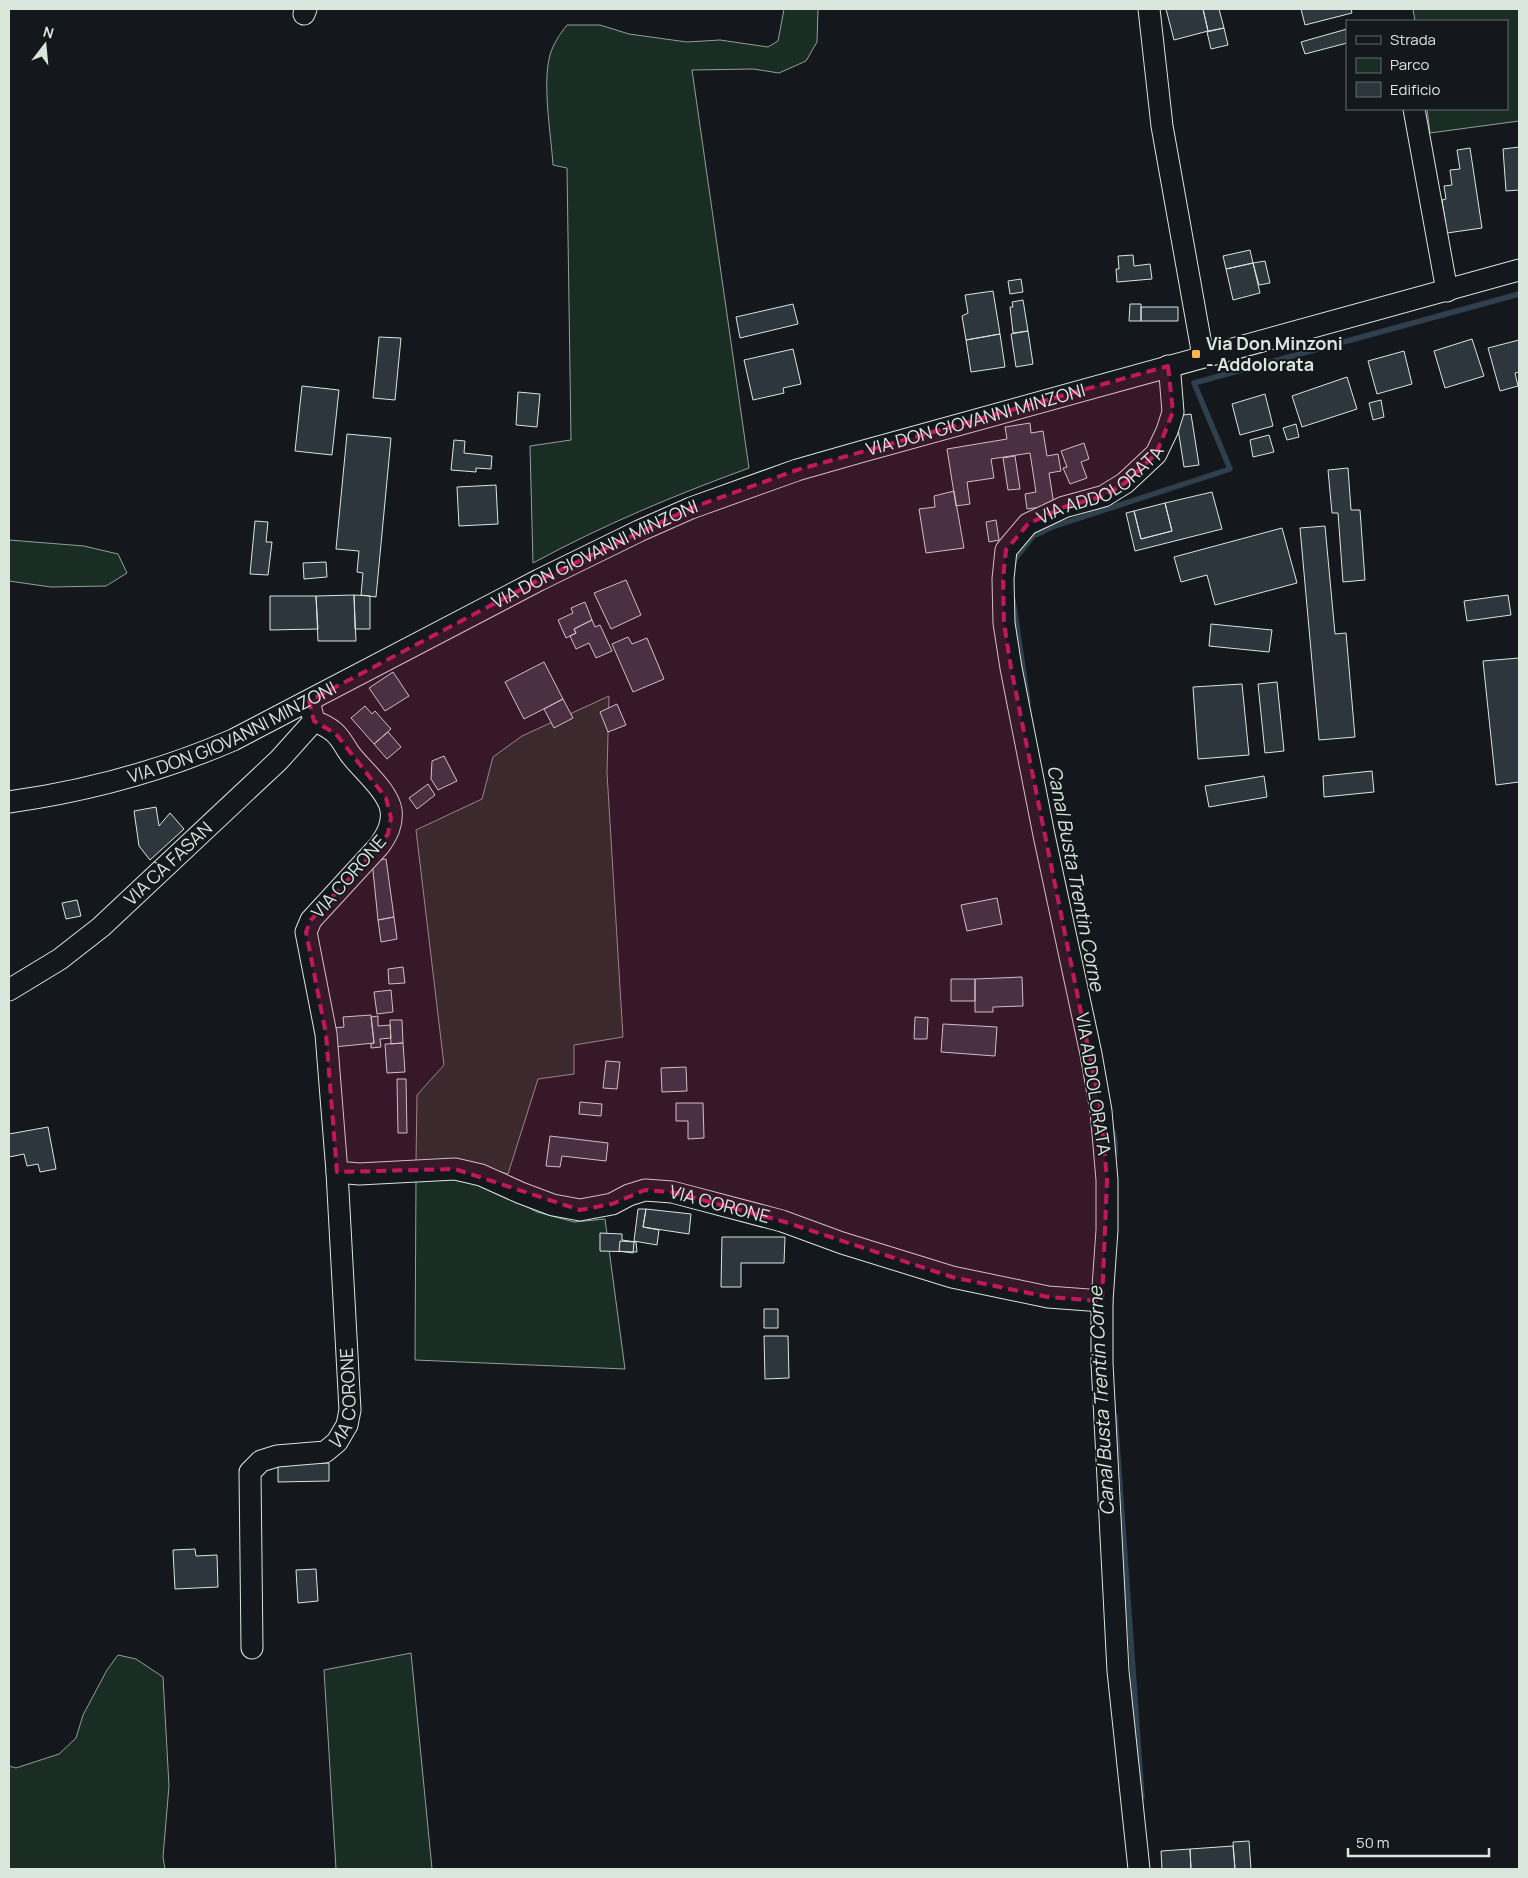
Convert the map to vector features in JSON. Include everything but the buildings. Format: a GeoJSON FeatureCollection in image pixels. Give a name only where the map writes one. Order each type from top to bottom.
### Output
{"type":"FeatureCollection","features":[{"type":"Feature","properties":{"kind":"street"},"geometry":{"type":"LineString","coordinates":[[1149,9],[1162,126],[1203,356]]}},
{"type":"Feature","properties":{"kind":"street"},"geometry":{"type":"LineString","coordinates":[[1414,110],[1447,291]]}},
{"type":"Feature","properties":{"kind":"street","name":"VIA DON GIOVANNI MINZONI"},"geometry":{"type":"LineString","coordinates":[[9,802],[58,795],[144,774],[192,758],[233,740],[311,711],[539,580],[638,530],[691,508],[798,470],[1203,356],[1519,270]]}},
{"type":"Feature","properties":{"kind":"street","name":"VIA ADDOLORATA"},"geometry":{"type":"LineString","coordinates":[[1139,1869],[1118,1671],[1102,1363],[1102,1301],[1107,1230],[1107,1180],[1101,1111],[1091,1054],[1044,835],[1011,668],[1004,623],[1002,580],[1006,550],[1028,524],[1064,507],[1104,496],[1125,484],[1156,454],[1167,431],[1172,412],[1168,366]]}},
{"type":"Feature","properties":{"kind":"street","name":"VIA CÀ FASAN"},"geometry":{"type":"LineString","coordinates":[[9,990],[60,958],[101,927],[279,760],[311,711]]}},
{"type":"Feature","properties":{"kind":"street","name":"VIA CORONE"},"geometry":{"type":"LineString","coordinates":[[252,1648],[250,1472],[260,1461],[277,1456],[325,1452],[337,1442],[347,1425],[350,1410],[337,1172],[326,1034],[306,932],[311,920],[388,834],[391,818],[391,808],[386,798],[336,734],[311,711]]}},
{"type":"Feature","properties":{"kind":"street","name":"VIA CORONE"},"geometry":{"type":"LineString","coordinates":[[337,1172],[359,1174],[455,1169],[481,1175],[553,1205],[580,1210],[612,1204],[629,1195],[645,1190],[672,1192],[782,1221],[859,1248],[952,1277],[1048,1297],[1102,1301]]}},
{"type":"Feature","properties":{"kind":"highlighted area"},"geometry":{"type":"Polygon","coordinates":[[[1168,366],[1173,412],[1156,454],[1125,483],[1104,496],[1064,507],[1028,524],[1006,550],[1003,579],[1004,623],[1011,668],[1101,1111],[1107,1180],[1102,1301],[1048,1297],[952,1277],[782,1221],[672,1192],[645,1190],[612,1204],[580,1210],[455,1169],[337,1172],[326,1034],[306,932],[311,920],[388,834],[391,818],[386,798],[336,734],[314,721],[309,701],[539,580],[691,508],[797,470],[1168,366]]]}},
{"type":"Feature","properties":{"kind":"green space"},"geometry":{"type":"Polygon","coordinates":[[[784,9],[818,9],[817,42],[806,61],[779,73],[753,69],[692,70],[749,468],[640,511],[533,563],[530,446],[571,440],[567,168],[553,165],[547,80],[550,55],[553,47],[567,25],[600,25],[629,34],[687,42],[720,40],[768,47],[778,41],[784,9]]]}},
{"type":"Feature","properties":{"kind":"green space"},"geometry":{"type":"Polygon","coordinates":[[[1413,9],[1519,9],[1519,121],[1430,133],[1427,110],[1508,110],[1508,20],[1415,20],[1413,9]]]}},
{"type":"Feature","properties":{"kind":"green space"},"geometry":{"type":"Polygon","coordinates":[[[9,540],[84,546],[118,554],[127,573],[106,586],[51,587],[9,581],[9,540]]]}},
{"type":"Feature","properties":{"kind":"green space"},"geometry":{"type":"Polygon","coordinates":[[[609,696],[607,773],[623,1037],[574,1045],[574,1074],[538,1079],[508,1174],[466,1161],[416,1162],[417,1095],[444,1065],[416,830],[482,799],[493,757],[522,736],[609,696]]]}},
{"type":"Feature","properties":{"kind":"green space"},"geometry":{"type":"Polygon","coordinates":[[[416,1177],[463,1178],[479,1182],[537,1212],[574,1222],[605,1219],[625,1369],[415,1360],[416,1177]]]}},
{"type":"Feature","properties":{"kind":"green space"},"geometry":{"type":"Polygon","coordinates":[[[411,1653],[432,1869],[336,1869],[324,1670],[411,1653]]]}},
{"type":"Feature","properties":{"kind":"green space"},"geometry":{"type":"Polygon","coordinates":[[[118,1655],[136,1659],[163,1677],[169,1786],[163,1857],[165,1869],[9,1869],[9,1766],[16,1768],[59,1754],[76,1738],[83,1715],[107,1670],[118,1655]]]}},
{"type":"Feature","properties":{"kind":"waterway","name":"Canal Busta Trentin Corne"},"geometry":{"type":"LineString","coordinates":[[1014,563],[1014,560],[1033,536],[1052,527],[1230,469],[1194,383],[1519,294]]}},
{"type":"Feature","properties":{"kind":"waterway","name":"Canal Busta Trentin Corne"},"geometry":{"type":"LineString","coordinates":[[1013,600],[1028,702]]}},
{"type":"Feature","properties":{"kind":"waterway","name":"Canal Busta Trentin Corne"},"geometry":{"type":"LineString","coordinates":[[1113,1131],[1115,1154]]}},
{"type":"Feature","properties":{"kind":"waterway","name":"Canal Busta Trentin Corne"},"geometry":{"type":"LineString","coordinates":[[1115,1415],[1142,1797]]}},
{"type":"Feature","properties":{"kind":"place","name":"Via Don Minzoni - Addolorata"},"geometry":{"type":"Point","coordinates":[1196,354]}}]}
